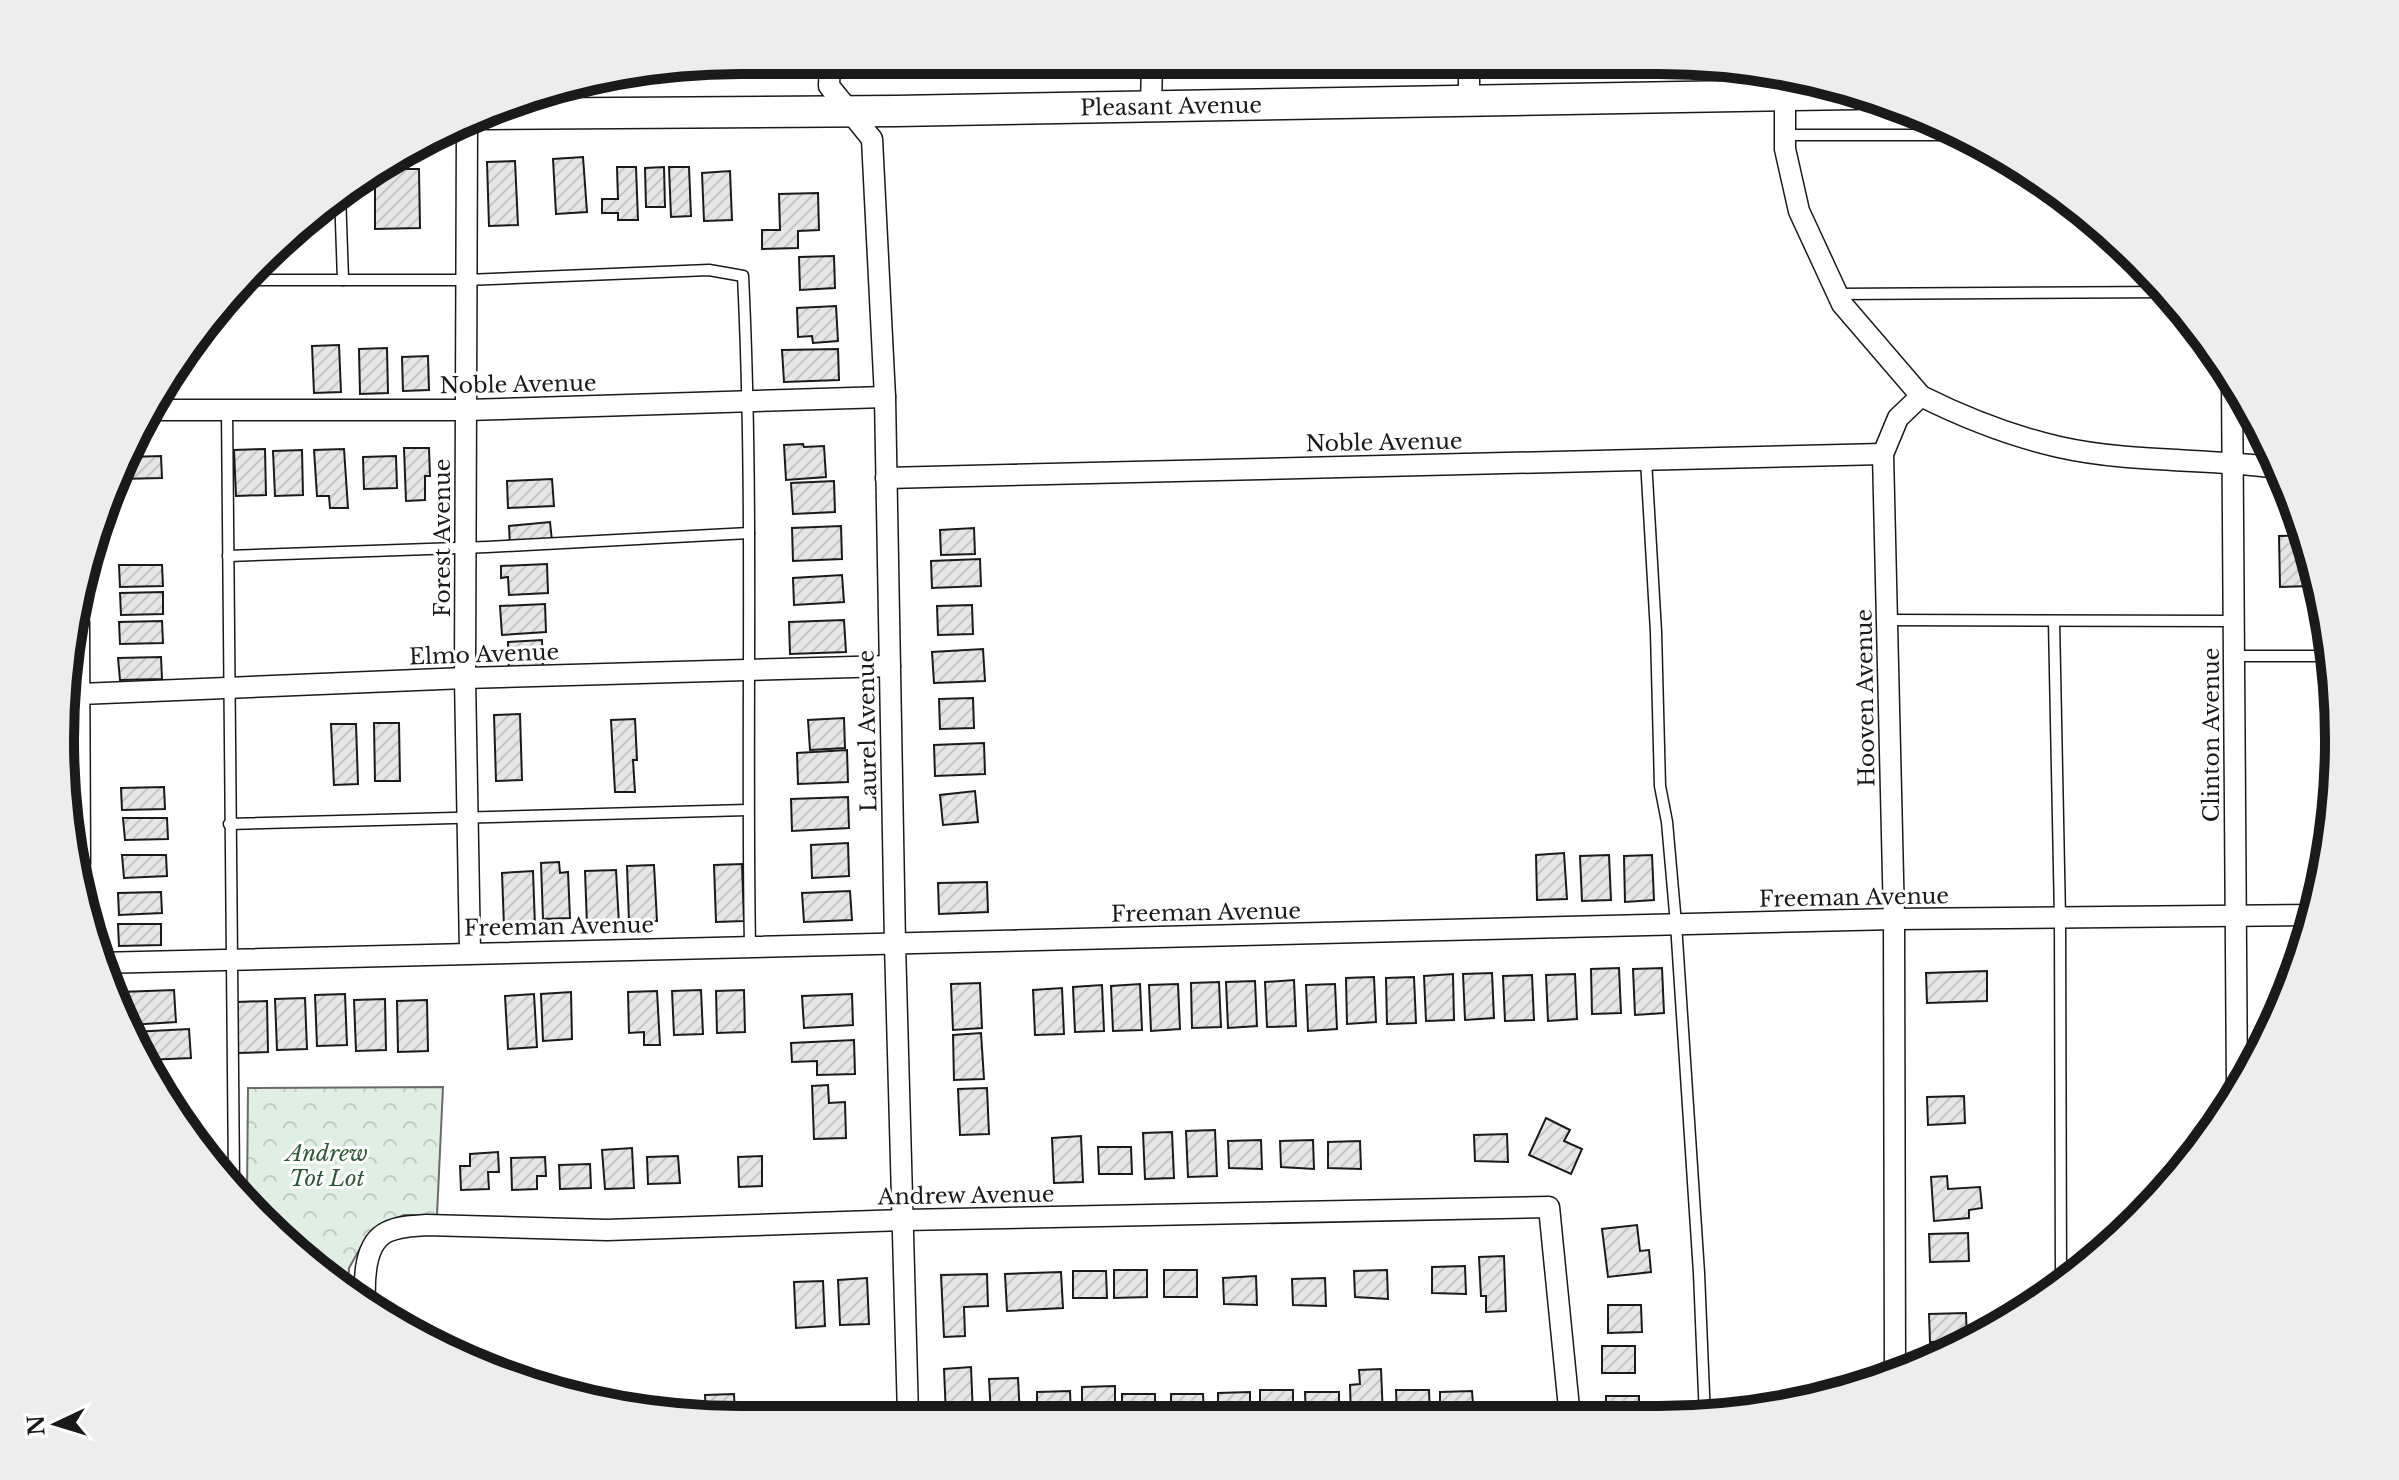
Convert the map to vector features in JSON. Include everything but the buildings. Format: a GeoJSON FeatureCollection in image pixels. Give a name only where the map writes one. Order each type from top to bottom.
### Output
{"type":"FeatureCollection","features":[{"type":"Feature","properties":{"kind":"main road","name":"Pleasant Avenue"},"geometry":{"type":"LineString","coordinates":[[521,111],[848,110],[1469,101],[1779,85]]}},
{"type":"Feature","properties":{"kind":"street","name":"Laurel Avenue"},"geometry":{"type":"LineString","coordinates":[[829,74],[829,86],[872,139],[885,397],[908,1406]]}},
{"type":"Feature","properties":{"kind":"street"},"geometry":{"type":"LineString","coordinates":[[1151,106],[1152,74]]}},
{"type":"Feature","properties":{"kind":"street"},"geometry":{"type":"LineString","coordinates":[[1469,74],[1469,101]]}},
{"type":"Feature","properties":{"kind":"street"},"geometry":{"type":"LineString","coordinates":[[1785,86],[1785,149],[1799,211],[1842,304],[1921,396],[1966,419],[2059,447],[2121,456],[2233,461],[2265,466]]}},
{"type":"Feature","properties":{"kind":"street","name":"Forest Avenue"},"geometry":{"type":"LineString","coordinates":[[467,133],[465,678],[470,952]]}},
{"type":"Feature","properties":{"kind":"street","name":"Hooven Avenue"},"geometry":{"type":"LineString","coordinates":[[1895,1362],[1894,919],[1883,454],[1898,418],[1921,396]]}},
{"type":"Feature","properties":{"kind":"street","name":"Noble Avenue"},"geometry":{"type":"LineString","coordinates":[[161,410],[466,410],[885,397]]}},
{"type":"Feature","properties":{"kind":"street","name":"Clinton Avenue"},"geometry":{"type":"LineString","coordinates":[[2232,401],[2237,1071]]}},
{"type":"Feature","properties":{"kind":"street","name":"Noble Avenue"},"geometry":{"type":"LineString","coordinates":[[886,478],[1883,454]]}},
{"type":"Feature","properties":{"kind":"street"},"geometry":{"type":"LineString","coordinates":[[74,731],[80,694],[79,657]]}},
{"type":"Feature","properties":{"kind":"street","name":"Elmo Avenue"},"geometry":{"type":"LineString","coordinates":[[80,694],[465,678],[890,666]]}},
{"type":"Feature","properties":{"kind":"street","name":"Freeman Avenue"},"geometry":{"type":"LineString","coordinates":[[112,963],[1894,919],[2301,915]]}},
{"type":"Feature","properties":{"kind":"street","name":"Andrew Avenue"},"geometry":{"type":"LineString","coordinates":[[365,1290],[364,1275],[370,1253],[385,1233],[403,1227],[426,1225],[607,1230],[904,1220],[1549,1207],[1569,1406]]}},
{"type":"Feature","properties":{"kind":"lane"},"geometry":{"type":"LineString","coordinates":[[1785,135],[1936,135]]}},
{"type":"Feature","properties":{"kind":"lane"},"geometry":{"type":"LineString","coordinates":[[341,208],[343,280]]}},
{"type":"Feature","properties":{"kind":"lane"},"geometry":{"type":"LineString","coordinates":[[259,280],[466,280],[709,270],[743,276],[749,401],[747,810],[750,946]]}},
{"type":"Feature","properties":{"kind":"lane"},"geometry":{"type":"LineString","coordinates":[[1837,294],[2152,292]]}},
{"type":"Feature","properties":{"kind":"lane"},"geometry":{"type":"LineString","coordinates":[[227,410],[227,690],[234,1173]]}},
{"type":"Feature","properties":{"kind":"lane"},"geometry":{"type":"LineString","coordinates":[[1646,460],[1660,786],[1667,822],[1676,924],[1704,1405]]}},
{"type":"Feature","properties":{"kind":"lane"},"geometry":{"type":"LineString","coordinates":[[228,556],[466,548],[749,533]]}},
{"type":"Feature","properties":{"kind":"lane"},"geometry":{"type":"LineString","coordinates":[[1887,620],[2234,621]]}},
{"type":"Feature","properties":{"kind":"lane"},"geometry":{"type":"LineString","coordinates":[[2054,621],[2060,918],[2061,1270]]}},
{"type":"Feature","properties":{"kind":"lane"},"geometry":{"type":"LineString","coordinates":[[2234,656],[2319,656]]}},
{"type":"Feature","properties":{"kind":"lane"},"geometry":{"type":"LineString","coordinates":[[229,824],[747,810]]}},
{"type":"Feature","properties":{"kind":"green space","name":"Andrew Tot Lot"},"geometry":{"type":"Polygon","coordinates":[[[443,1087],[437,1215],[404,1215],[379,1225],[362,1245],[349,1268],[349,1278],[301,1241],[247,1188],[248,1088],[443,1087]]]}}]}
